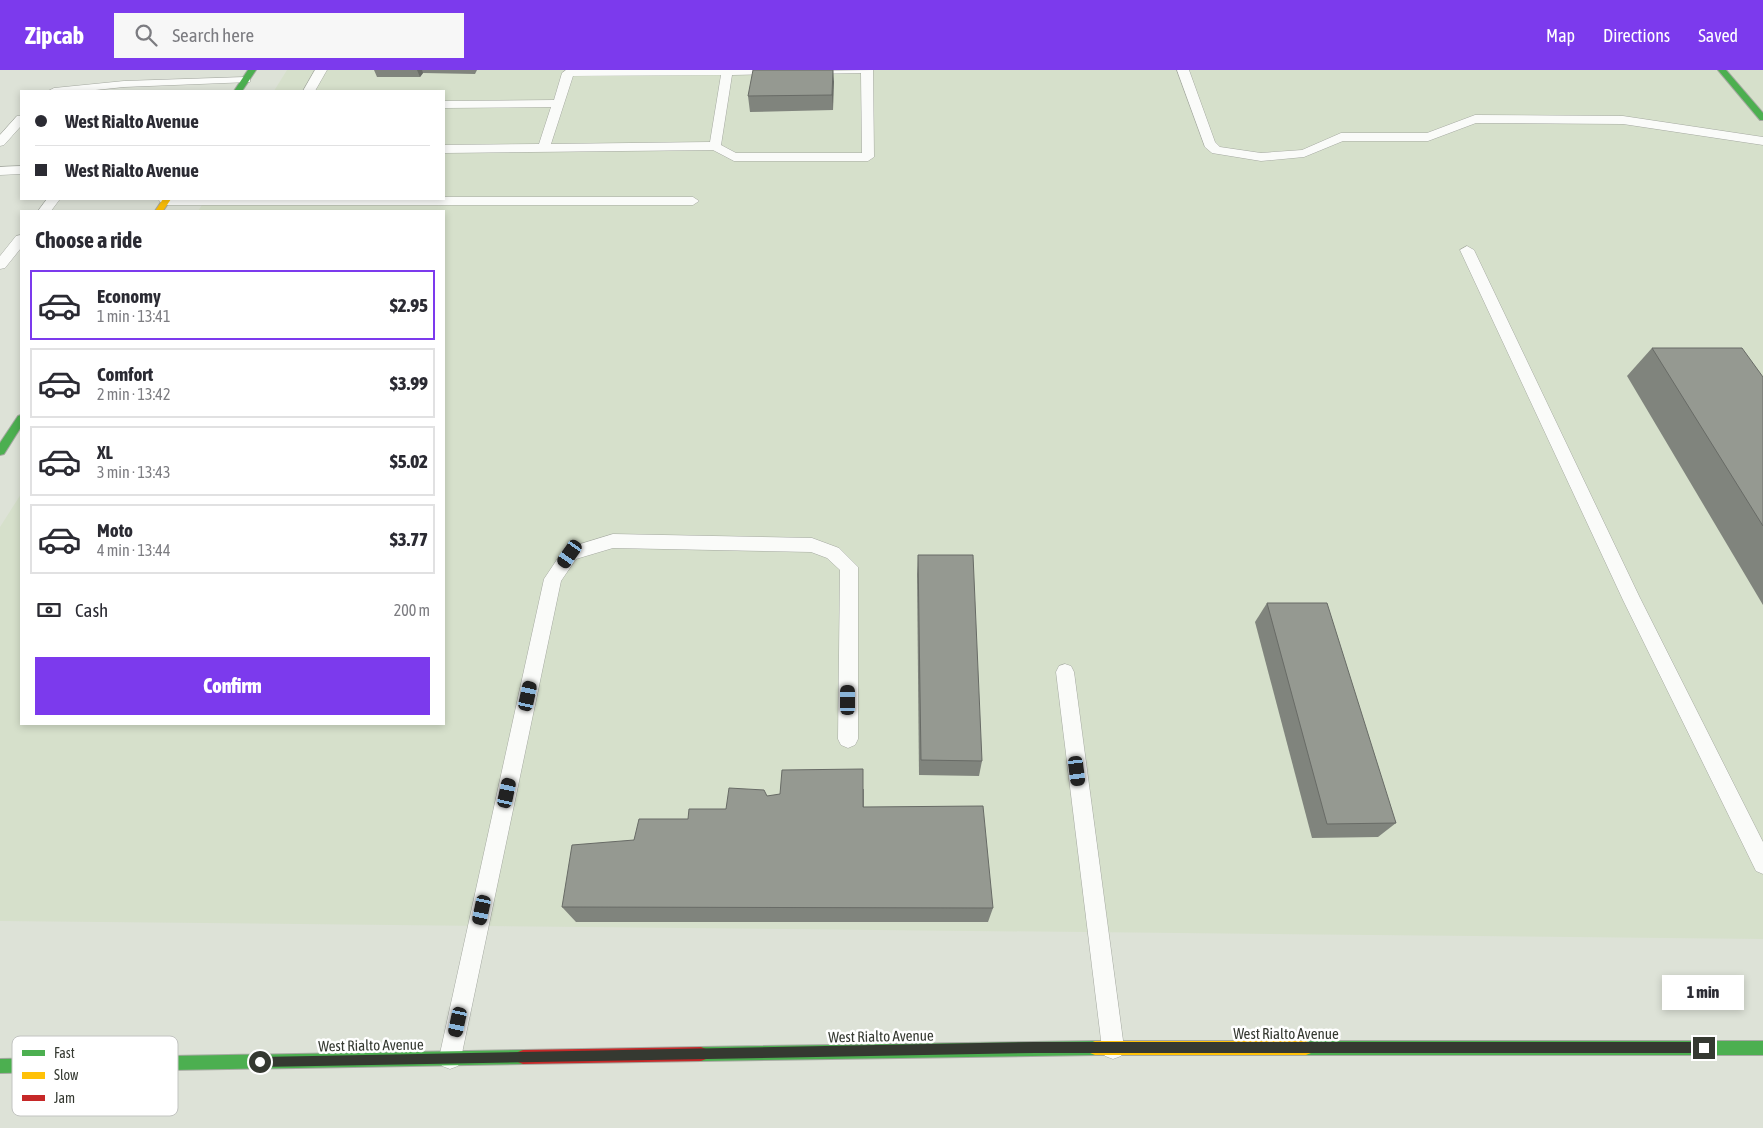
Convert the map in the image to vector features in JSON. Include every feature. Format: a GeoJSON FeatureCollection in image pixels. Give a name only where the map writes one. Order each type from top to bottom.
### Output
{"type":"FeatureCollection","features":[{"type":"Feature","properties":{"kind":"street"},"geometry":{"type":"LineString","coordinates":[[1722,70],[1763,118]]}},
{"type":"Feature","properties":{"kind":"street"},"geometry":{"type":"LineString","coordinates":[[239,90],[249,75]]}},
{"type":"Feature","properties":{"kind":"street"},"geometry":{"type":"LineString","coordinates":[[0,451],[20,421]]}},
{"type":"Feature","properties":{"kind":"street","name":"West Rialto Avenue"},"geometry":{"type":"LineString","coordinates":[[178,1063],[1113,1048],[1763,1048]]}},
{"type":"Feature","properties":{"kind":"lane"},"geometry":{"type":"LineString","coordinates":[[310,90],[321,70]]}},
{"type":"Feature","properties":{"kind":"lane"},"geometry":{"type":"LineString","coordinates":[[445,149],[544,148],[715,146],[734,157],[868,157],[867,70],[568,73],[544,148]]}},
{"type":"Feature","properties":{"kind":"lane"},"geometry":{"type":"LineString","coordinates":[[1183,70],[1209,144],[1216,150],[1260,157],[1304,153],[1341,136],[1428,136],[1475,119],[1623,120],[1763,141]]}},
{"type":"Feature","properties":{"kind":"lane"},"geometry":{"type":"LineString","coordinates":[[715,146],[727,71]]}},
{"type":"Feature","properties":{"kind":"lane"},"geometry":{"type":"LineString","coordinates":[[64,90],[249,75]]}},
{"type":"Feature","properties":{"kind":"lane"},"geometry":{"type":"LineString","coordinates":[[445,104],[558,103]]}},
{"type":"Feature","properties":{"kind":"lane"},"geometry":{"type":"LineString","coordinates":[[0,142],[20,120]]}},
{"type":"Feature","properties":{"kind":"lane"},"geometry":{"type":"LineString","coordinates":[[0,171],[20,170]]}},
{"type":"Feature","properties":{"kind":"lane"},"geometry":{"type":"LineString","coordinates":[[45,210],[53,200]]}},
{"type":"Feature","properties":{"kind":"lane"},"geometry":{"type":"LineString","coordinates":[[164,204],[393,206],[692,201]]}},
{"type":"Feature","properties":{"kind":"lane"},"geometry":{"type":"LineString","coordinates":[[0,265],[20,240]]}},
{"type":"Feature","properties":{"kind":"lane"},"geometry":{"type":"LineString","coordinates":[[1467,250],[1632,600],[1763,864]]}},
{"type":"Feature","properties":{"kind":"lane"},"geometry":{"type":"LineString","coordinates":[[450,1058],[553,579],[570,554],[613,541],[812,545],[833,553],[849,567],[848,739]]}},
{"type":"Feature","properties":{"kind":"lane"},"geometry":{"type":"LineString","coordinates":[[1065,672],[1113,1048]]}},
{"type":"Feature","properties":{"kind":"shaded area"},"geometry":{"type":"Polygon","coordinates":[[[287,70],[1763,70],[1763,939],[0,921],[0,527],[20,496],[20,725],[445,725],[445,210],[199,210],[205,200],[445,200],[445,90],[275,90],[287,70]]]}},
{"type":"Feature","properties":{"kind":"building"},"geometry":{"type":"Polygon","coordinates":[[[753,70],[833,70],[832,95],[748,96],[753,70]]]}},
{"type":"Feature","properties":{"kind":"building"},"geometry":{"type":"Polygon","coordinates":[[[1652,348],[1742,348],[1763,377],[1763,526],[1652,348]]]}},
{"type":"Feature","properties":{"kind":"building"},"geometry":{"type":"Polygon","coordinates":[[[918,555],[973,555],[982,761],[921,760],[918,555]]]}},
{"type":"Feature","properties":{"kind":"building"},"geometry":{"type":"Polygon","coordinates":[[[1267,603],[1327,603],[1396,823],[1327,824],[1267,603]]]}},
{"type":"Feature","properties":{"kind":"building"},"geometry":{"type":"Polygon","coordinates":[[[863,769],[863,807],[983,806],[993,908],[562,907],[572,845],[634,840],[639,819],[688,819],[689,809],[726,809],[729,788],[764,790],[767,796],[780,794],[782,770],[863,769]]]}},
{"type":"Feature","properties":{"kind":"traffic: fast"},"geometry":{"type":"LineString","coordinates":[[239,90],[252,70]]}},
{"type":"Feature","properties":{"kind":"traffic: fast"},"geometry":{"type":"LineString","coordinates":[[1722,70],[1763,118]]}},
{"type":"Feature","properties":{"kind":"traffic: fast"},"geometry":{"type":"LineString","coordinates":[[0,451],[20,421]]}},
{"type":"Feature","properties":{"kind":"traffic: fast"},"geometry":{"type":"LineString","coordinates":[[701,1054],[1095,1048]]}},
{"type":"Feature","properties":{"kind":"traffic: fast"},"geometry":{"type":"LineString","coordinates":[[1306,1048],[1763,1048]]}},
{"type":"Feature","properties":{"kind":"traffic: fast"},"geometry":{"type":"LineString","coordinates":[[178,1063],[523,1057]]}},
{"type":"Feature","properties":{"kind":"traffic: fast"},"geometry":{"type":"LineString","coordinates":[[0,1066],[12,1066]]}},
{"type":"Feature","properties":{"kind":"traffic: slow"},"geometry":{"type":"LineString","coordinates":[[160,210],[166,200]]}},
{"type":"Feature","properties":{"kind":"traffic: slow"},"geometry":{"type":"LineString","coordinates":[[1095,1048],[1306,1048]]}},
{"type":"Feature","properties":{"kind":"traffic: jam"},"geometry":{"type":"LineString","coordinates":[[523,1057],[701,1054]]}},
{"type":"Feature","properties":{"kind":"route"},"geometry":{"type":"LineString","coordinates":[[260,1062],[1035,1048],[1704,1048]]}}]}
